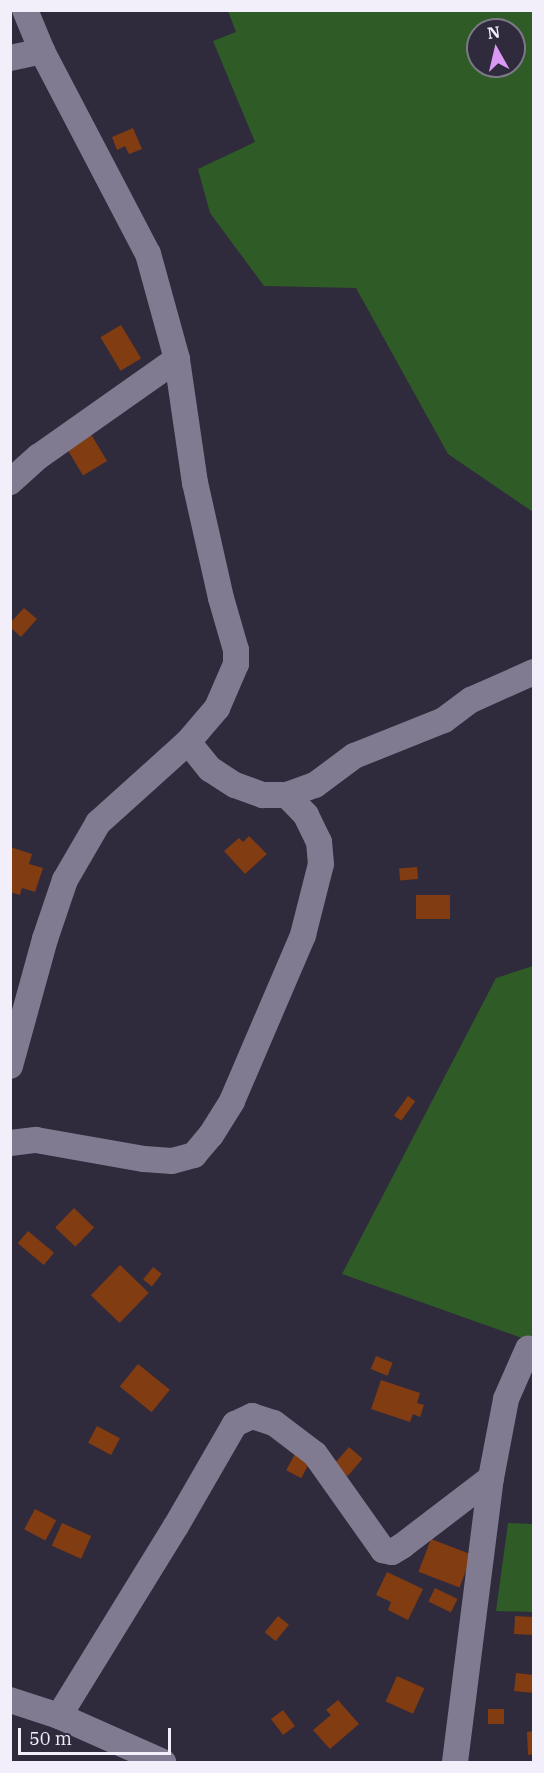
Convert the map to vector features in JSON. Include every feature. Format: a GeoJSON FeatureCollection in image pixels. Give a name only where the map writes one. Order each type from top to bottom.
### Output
{"type":"FeatureCollection","features":[{"type":"Feature","properties":{"kind":"street"},"geometry":{"type":"LineString","coordinates":[[10,1066],[45,939],[65,880],[98,823],[188,742],[217,708],[236,664],[236,650],[221,598],[195,483],[177,359],[147,254],[42,51],[25,10]]}},
{"type":"Feature","properties":{"kind":"street"},"geometry":{"type":"LineString","coordinates":[[10,58],[42,51]]}},
{"type":"Feature","properties":{"kind":"street"},"geometry":{"type":"LineString","coordinates":[[10,482],[38,456],[177,359]]}},
{"type":"Feature","properties":{"kind":"street"},"geometry":{"type":"LineString","coordinates":[[188,742],[210,769],[235,785],[263,795],[287,795],[315,785],[354,756],[444,720],[471,700],[534,672]]}},
{"type":"Feature","properties":{"kind":"street"},"geometry":{"type":"LineString","coordinates":[[10,1143],[36,1140],[144,1159],[172,1161],[194,1155],[211,1135],[232,1101],[303,935],[321,864],[319,842],[306,815],[287,795]]}},
{"type":"Feature","properties":{"kind":"street"},"geometry":{"type":"LineString","coordinates":[[455,1762],[491,1478],[506,1399],[528,1349]]}},
{"type":"Feature","properties":{"kind":"street"},"geometry":{"type":"LineString","coordinates":[[59,1716],[176,1526],[235,1424],[252,1416],[274,1423],[315,1454],[383,1550],[392,1552],[491,1478]]}},
{"type":"Feature","properties":{"kind":"street"},"geometry":{"type":"LineString","coordinates":[[10,1700],[59,1716],[163,1762]]}},
{"type":"Feature","properties":{"kind":"green space"},"geometry":{"type":"Polygon","coordinates":[[[228,11],[533,11],[533,512],[448,454],[356,288],[264,286],[210,213],[198,169],[255,142],[213,41],[236,32],[228,11]]]}},
{"type":"Feature","properties":{"kind":"green space"},"geometry":{"type":"Polygon","coordinates":[[[533,966],[533,1342],[342,1274],[496,978],[533,966]]]}},
{"type":"Feature","properties":{"kind":"green space"},"geometry":{"type":"Polygon","coordinates":[[[508,1523],[533,1524],[533,1612],[496,1611],[508,1523]]]}},
{"type":"Feature","properties":{"kind":"building"},"geometry":{"type":"Polygon","coordinates":[[[133,128],[142,149],[129,154],[125,146],[117,150],[112,137],[133,128]]]}},
{"type":"Feature","properties":{"kind":"building"},"geometry":{"type":"Polygon","coordinates":[[[121,325],[141,358],[121,371],[100,337],[121,325]]]}},
{"type":"Feature","properties":{"kind":"building"},"geometry":{"type":"Polygon","coordinates":[[[89,431],[107,461],[83,475],[65,445],[89,431]]]}},
{"type":"Feature","properties":{"kind":"building"},"geometry":{"type":"Polygon","coordinates":[[[24,608],[37,619],[21,637],[10,627],[10,623],[24,608]]]}},
{"type":"Feature","properties":{"kind":"building"},"geometry":{"type":"Polygon","coordinates":[[[249,836],[267,854],[245,874],[224,851],[239,838],[243,842],[249,836]]]}},
{"type":"Feature","properties":{"kind":"building"},"geometry":{"type":"Polygon","coordinates":[[[10,847],[32,854],[29,864],[43,868],[35,892],[22,888],[20,895],[10,892],[10,847]]]}},
{"type":"Feature","properties":{"kind":"building"},"geometry":{"type":"Polygon","coordinates":[[[417,867],[418,879],[400,881],[399,869],[417,867]]]}},
{"type":"Feature","properties":{"kind":"building"},"geometry":{"type":"Polygon","coordinates":[[[416,895],[450,895],[450,919],[416,919],[416,895]]]}},
{"type":"Feature","properties":{"kind":"building"},"geometry":{"type":"Polygon","coordinates":[[[408,1096],[415,1101],[401,1121],[394,1115],[408,1096]]]}},
{"type":"Feature","properties":{"kind":"building"},"geometry":{"type":"Polygon","coordinates":[[[74,1208],[94,1227],[75,1247],[55,1227],[74,1208]]]}},
{"type":"Feature","properties":{"kind":"building"},"geometry":{"type":"Polygon","coordinates":[[[28,1231],[54,1253],[44,1265],[18,1243],[28,1231]]]}},
{"type":"Feature","properties":{"kind":"building"},"geometry":{"type":"Polygon","coordinates":[[[120,1265],[149,1293],[120,1323],[91,1295],[120,1265]]]}},
{"type":"Feature","properties":{"kind":"building"},"geometry":{"type":"Polygon","coordinates":[[[153,1267],[162,1274],[152,1286],[143,1280],[153,1267]]]}},
{"type":"Feature","properties":{"kind":"building"},"geometry":{"type":"Polygon","coordinates":[[[376,1356],[393,1363],[387,1376],[371,1369],[376,1356]]]}},
{"type":"Feature","properties":{"kind":"building"},"geometry":{"type":"Polygon","coordinates":[[[138,1364],[170,1390],[152,1412],[120,1387],[138,1364]]]}},
{"type":"Feature","properties":{"kind":"building"},"geometry":{"type":"Polygon","coordinates":[[[381,1380],[420,1393],[417,1403],[424,1405],[420,1417],[413,1414],[410,1422],[371,1409],[381,1380]]]}},
{"type":"Feature","properties":{"kind":"building"},"geometry":{"type":"Polygon","coordinates":[[[97,1426],[120,1438],[111,1455],[88,1443],[97,1426]]]}},
{"type":"Feature","properties":{"kind":"building"},"geometry":{"type":"Polygon","coordinates":[[[349,1447],[363,1459],[347,1476],[334,1464],[349,1447]]]}},
{"type":"Feature","properties":{"kind":"building"},"geometry":{"type":"Polygon","coordinates":[[[297,1450],[312,1458],[301,1478],[286,1470],[297,1450]]]}},
{"type":"Feature","properties":{"kind":"building"},"geometry":{"type":"Polygon","coordinates":[[[35,1509],[56,1520],[45,1541],[24,1529],[35,1509]]]}},
{"type":"Feature","properties":{"kind":"building"},"geometry":{"type":"Polygon","coordinates":[[[62,1523],[91,1536],[81,1559],[52,1546],[62,1523]]]}},
{"type":"Feature","properties":{"kind":"building"},"geometry":{"type":"Polygon","coordinates":[[[431,1539],[472,1555],[460,1587],[418,1572],[431,1539]]]}},
{"type":"Feature","properties":{"kind":"building"},"geometry":{"type":"Polygon","coordinates":[[[387,1572],[423,1589],[408,1620],[388,1610],[391,1602],[376,1595],[387,1572]]]}},
{"type":"Feature","properties":{"kind":"building"},"geometry":{"type":"Polygon","coordinates":[[[435,1588],[457,1599],[451,1612],[428,1601],[435,1588]]]}},
{"type":"Feature","properties":{"kind":"building"},"geometry":{"type":"Polygon","coordinates":[[[278,1616],[289,1625],[276,1641],[265,1632],[278,1616]]]}},
{"type":"Feature","properties":{"kind":"building"},"geometry":{"type":"Polygon","coordinates":[[[515,1616],[534,1617],[533,1635],[514,1634],[515,1616]]]}},
{"type":"Feature","properties":{"kind":"building"},"geometry":{"type":"Polygon","coordinates":[[[516,1673],[534,1675],[532,1693],[514,1691],[516,1673]]]}},
{"type":"Feature","properties":{"kind":"building"},"geometry":{"type":"Polygon","coordinates":[[[397,1676],[424,1688],[413,1714],[386,1702],[397,1676]]]}},
{"type":"Feature","properties":{"kind":"building"},"geometry":{"type":"Polygon","coordinates":[[[338,1700],[359,1724],[330,1749],[313,1730],[331,1715],[326,1710],[338,1700]]]}},
{"type":"Feature","properties":{"kind":"building"},"geometry":{"type":"Polygon","coordinates":[[[488,1709],[504,1709],[504,1724],[488,1724],[488,1709]]]}},
{"type":"Feature","properties":{"kind":"building"},"geometry":{"type":"Polygon","coordinates":[[[283,1710],[295,1726],[283,1735],[271,1719],[283,1710]]]}},
{"type":"Feature","properties":{"kind":"building"},"geometry":{"type":"Polygon","coordinates":[[[534,1731],[534,1754],[528,1755],[527,1732],[534,1731]]]}}]}
